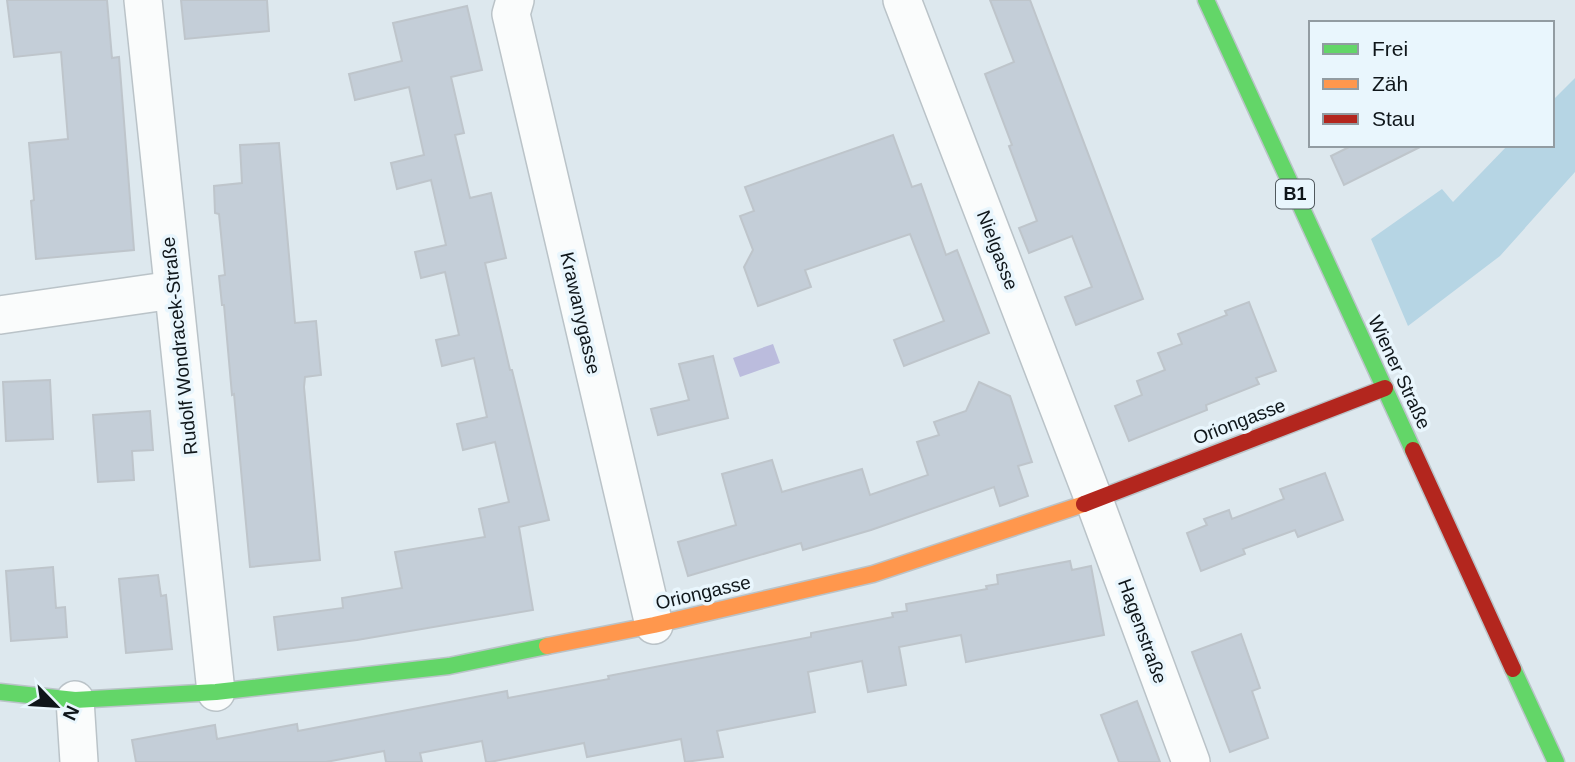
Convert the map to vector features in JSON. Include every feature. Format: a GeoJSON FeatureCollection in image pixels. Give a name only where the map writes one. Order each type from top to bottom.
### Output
{"type":"FeatureCollection","features":[{"type":"Feature","properties":{"kind":"street","name":"Rudolf Wondracek-Straße"},"geometry":{"type":"LineString","coordinates":[[143,0],[216,692]]}},
{"type":"Feature","properties":{"kind":"street","name":"Krawanygasse"},"geometry":{"type":"LineString","coordinates":[[515,0],[511,14],[654,625]]}},
{"type":"Feature","properties":{"kind":"street","name":"Nielgasse"},"geometry":{"type":"LineString","coordinates":[[902,0],[1094,500]]}},
{"type":"Feature","properties":{"kind":"street","name":"Wiener Straße"},"geometry":{"type":"LineString","coordinates":[[1206,0],[1556,762]]}},
{"type":"Feature","properties":{"kind":"street"},"geometry":{"type":"LineString","coordinates":[[0,315],[173,290]]}},
{"type":"Feature","properties":{"kind":"street","name":"Oriongasse"},"geometry":{"type":"LineString","coordinates":[[0,692],[75,700],[216,692],[449,666],[654,625],[873,574],[1094,500],[1385,388]]}},
{"type":"Feature","properties":{"kind":"street","name":"Hagenstraße"},"geometry":{"type":"LineString","coordinates":[[1094,500],[1191,762]]}},
{"type":"Feature","properties":{"kind":"street"},"geometry":{"type":"LineString","coordinates":[[75,700],[79,762]]}},
{"type":"Feature","properties":{"kind":"shaded area"},"geometry":{"type":"Polygon","coordinates":[[[1575,78],[1575,172],[1500,256],[1408,326],[1371,239],[1442,189],[1453,202],[1506,147],[1554,147],[1554,99],[1575,78]]]}},
{"type":"Feature","properties":{"kind":"shaded area"},"geometry":{"type":"Polygon","coordinates":[[[773,344],[780,363],[740,377],[733,358],[773,344]]]}},
{"type":"Feature","properties":{"kind":"building"},"geometry":{"type":"Polygon","coordinates":[[[7,0],[107,0],[112,58],[119,57],[134,250],[36,259],[29,143],[68,139],[61,52],[14,57],[7,0]]]}},
{"type":"Feature","properties":{"kind":"building"},"geometry":{"type":"Polygon","coordinates":[[[181,0],[267,0],[269,31],[185,39],[181,0]]]}},
{"type":"Feature","properties":{"kind":"building"},"geometry":{"type":"Polygon","coordinates":[[[990,0],[1030,0],[1143,299],[1076,325],[1065,297],[1092,287],[1072,236],[1029,253],[1019,228],[1037,221],[985,74],[1014,62],[990,0]]]}},
{"type":"Feature","properties":{"kind":"building"},"geometry":{"type":"Polygon","coordinates":[[[467,6],[482,70],[451,77],[464,133],[455,135],[470,198],[491,193],[506,258],[485,263],[549,520],[519,527],[533,610],[357,640],[278,650],[274,617],[343,608],[342,598],[402,588],[395,552],[485,537],[479,509],[509,502],[495,442],[463,450],[457,424],[487,417],[474,358],[442,366],[436,340],[459,335],[445,272],[421,278],[415,252],[446,245],[431,180],[397,189],[391,163],[424,155],[409,87],[355,100],[349,74],[402,61],[393,23],[467,6]]]}},
{"type":"Feature","properties":{"kind":"building"},"geometry":{"type":"Polygon","coordinates":[[[893,135],[912,187],[921,184],[946,255],[957,250],[989,333],[904,366],[894,340],[944,321],[910,234],[805,270],[811,287],[758,306],[744,267],[753,250],[740,216],[754,211],[745,187],[893,135]]]}},
{"type":"Feature","properties":{"kind":"building"},"geometry":{"type":"Polygon","coordinates":[[[279,143],[295,323],[316,321],[321,375],[305,377],[304,387],[320,560],[250,567],[234,394],[232,395],[219,276],[225,275],[219,214],[215,213],[214,186],[242,183],[240,145],[279,143]]]}},
{"type":"Feature","properties":{"kind":"building"},"geometry":{"type":"Polygon","coordinates":[[[1349,147],[1420,147],[1344,185],[1331,156],[1349,147]]]}},
{"type":"Feature","properties":{"kind":"building"},"geometry":{"type":"Polygon","coordinates":[[[1249,302],[1276,371],[1256,378],[1259,384],[1206,405],[1207,410],[1129,441],[1115,406],[1142,395],[1137,381],[1165,370],[1158,353],[1182,344],[1178,334],[1227,315],[1225,311],[1249,302]]]}},
{"type":"Feature","properties":{"kind":"building"},"geometry":{"type":"Polygon","coordinates":[[[713,356],[728,418],[658,435],[651,409],[689,400],[679,364],[713,356]]]}},
{"type":"Feature","properties":{"kind":"building"},"geometry":{"type":"Polygon","coordinates":[[[50,380],[53,439],[6,441],[3,382],[50,380]]]}},
{"type":"Feature","properties":{"kind":"building"},"geometry":{"type":"Polygon","coordinates":[[[979,382],[1010,396],[1032,462],[1018,466],[1028,496],[1000,506],[994,487],[871,530],[803,550],[801,543],[688,576],[678,542],[736,525],[722,474],[772,460],[782,492],[862,469],[870,495],[928,475],[917,442],[939,435],[934,422],[966,411],[979,382]]]}},
{"type":"Feature","properties":{"kind":"building"},"geometry":{"type":"Polygon","coordinates":[[[150,411],[153,450],[132,451],[134,480],[98,482],[93,415],[150,411]]]}},
{"type":"Feature","properties":{"kind":"building"},"geometry":{"type":"Polygon","coordinates":[[[1325,473],[1343,520],[1298,537],[1295,530],[1243,549],[1245,554],[1201,571],[1187,533],[1207,525],[1204,519],[1229,510],[1232,519],[1284,499],[1280,489],[1325,473]]]}},
{"type":"Feature","properties":{"kind":"building"},"geometry":{"type":"Polygon","coordinates":[[[1070,561],[1072,570],[1091,566],[1104,635],[966,662],[961,635],[899,647],[906,685],[868,692],[862,661],[808,672],[815,712],[717,731],[723,757],[685,762],[681,739],[587,757],[584,743],[490,762],[486,762],[482,741],[420,753],[422,762],[386,762],[384,751],[326,762],[136,762],[132,740],[215,725],[217,739],[297,724],[298,731],[507,691],[508,698],[609,679],[608,676],[811,637],[811,633],[893,617],[892,613],[907,611],[906,604],[987,589],[986,586],[998,584],[997,575],[1070,561]]]}},
{"type":"Feature","properties":{"kind":"building"},"geometry":{"type":"Polygon","coordinates":[[[53,567],[56,608],[65,607],[67,637],[11,641],[6,571],[53,567]]]}},
{"type":"Feature","properties":{"kind":"building"},"geometry":{"type":"Polygon","coordinates":[[[158,575],[161,596],[166,595],[172,649],[126,653],[119,579],[158,575]]]}},
{"type":"Feature","properties":{"kind":"building"},"geometry":{"type":"Polygon","coordinates":[[[1241,634],[1260,688],[1252,691],[1268,738],[1230,752],[1192,652],[1241,634]]]}},
{"type":"Feature","properties":{"kind":"building"},"geometry":{"type":"Polygon","coordinates":[[[1137,701],[1160,762],[1119,762],[1101,715],[1137,701]]]}},
{"type":"Feature","properties":{"kind":"traffic: fast"},"geometry":{"type":"LineString","coordinates":[[1206,0],[1413,450]]}},
{"type":"Feature","properties":{"kind":"traffic: fast"},"geometry":{"type":"LineString","coordinates":[[0,692],[75,700],[216,692],[449,666],[547,646]]}},
{"type":"Feature","properties":{"kind":"traffic: fast"},"geometry":{"type":"LineString","coordinates":[[1513,669],[1556,762]]}},
{"type":"Feature","properties":{"kind":"traffic: slow"},"geometry":{"type":"LineString","coordinates":[[547,646],[654,625],[873,574],[1084,504]]}},
{"type":"Feature","properties":{"kind":"traffic: jam"},"geometry":{"type":"LineString","coordinates":[[1084,504],[1385,388]]}},
{"type":"Feature","properties":{"kind":"traffic: jam"},"geometry":{"type":"LineString","coordinates":[[1413,450],[1513,669]]}}]}
